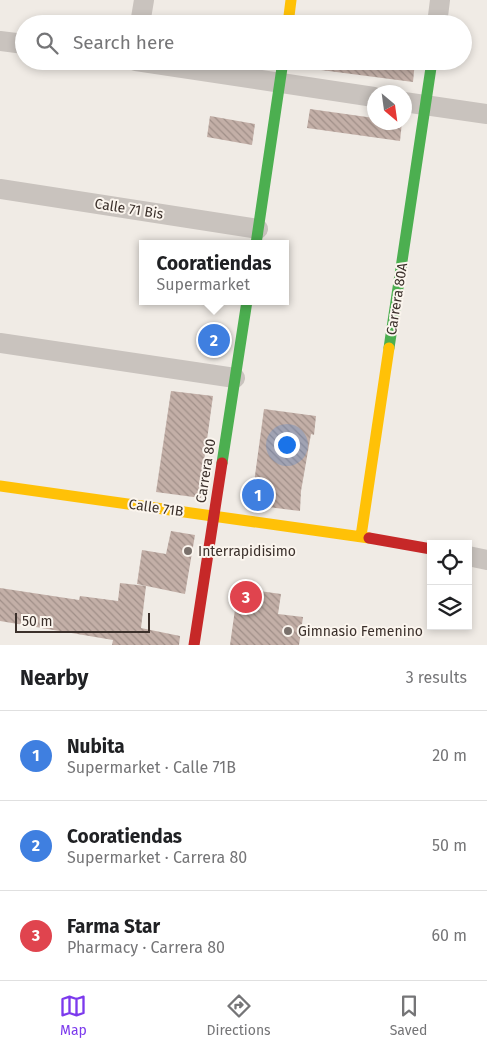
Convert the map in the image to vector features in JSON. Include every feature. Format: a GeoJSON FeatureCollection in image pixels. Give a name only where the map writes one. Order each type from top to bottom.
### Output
{"type":"FeatureCollection","features":[{"type":"Feature","properties":{"kind":"street"},"geometry":{"type":"LineString","coordinates":[[142,15],[144,0]]}},
{"type":"Feature","properties":{"kind":"street"},"geometry":{"type":"LineString","coordinates":[[289,15],[291,0]]}},
{"type":"Feature","properties":{"kind":"street"},"geometry":{"type":"LineString","coordinates":[[438,15],[440,0]]}},
{"type":"Feature","properties":{"kind":"street"},"geometry":{"type":"LineString","coordinates":[[0,41],[15,43]]}},
{"type":"Feature","properties":{"kind":"street"},"geometry":{"type":"LineString","coordinates":[[195,70],[367,96]]}},
{"type":"Feature","properties":{"kind":"street"},"geometry":{"type":"LineString","coordinates":[[257,236],[282,70]]}},
{"type":"Feature","properties":{"kind":"street","name":"Carrera 80A"},"geometry":{"type":"LineString","coordinates":[[361,536],[431,70]]}},
{"type":"Feature","properties":{"kind":"street"},"geometry":{"type":"LineString","coordinates":[[412,103],[487,114]]}},
{"type":"Feature","properties":{"kind":"street","name":"Calle 71 Bis"},"geometry":{"type":"LineString","coordinates":[[0,189],[257,236]]}},
{"type":"Feature","properties":{"kind":"street","name":"Carrera 80"},"geometry":{"type":"LineString","coordinates":[[194,645],[246,305]]}},
{"type":"Feature","properties":{"kind":"street"},"geometry":{"type":"LineString","coordinates":[[0,343],[235,378]]}},
{"type":"Feature","properties":{"kind":"street","name":"Calle 71B"},"geometry":{"type":"LineString","coordinates":[[0,486],[361,536],[427,548]]}},
{"type":"Feature","properties":{"kind":"street"},"geometry":{"type":"LineString","coordinates":[[472,557],[487,560]]}},
{"type":"Feature","properties":{"kind":"building"},"geometry":{"type":"Polygon","coordinates":[[[321,70],[414,70],[413,82],[321,70]]]}},
{"type":"Feature","properties":{"kind":"building"},"geometry":{"type":"Polygon","coordinates":[[[310,109],[367,117],[367,130],[401,130],[400,141],[307,128],[310,109]]]}},
{"type":"Feature","properties":{"kind":"building"},"geometry":{"type":"Polygon","coordinates":[[[210,116],[255,124],[252,145],[207,137],[210,116]]]}},
{"type":"Feature","properties":{"kind":"building"},"geometry":{"type":"Polygon","coordinates":[[[203,331],[222,333],[219,355],[200,352],[203,331]]]}},
{"type":"Feature","properties":{"kind":"building"},"geometry":{"type":"Polygon","coordinates":[[[171,391],[213,396],[202,476],[204,477],[201,498],[156,492],[171,391]]]}},
{"type":"Feature","properties":{"kind":"building"},"geometry":{"type":"Polygon","coordinates":[[[264,409],[316,416],[314,435],[311,434],[301,491],[300,511],[251,505],[264,409]]]}},
{"type":"Feature","properties":{"kind":"building"},"geometry":{"type":"Polygon","coordinates":[[[171,531],[195,535],[185,594],[137,584],[142,550],[166,554],[171,531]]]}},
{"type":"Feature","properties":{"kind":"building"},"geometry":{"type":"Polygon","coordinates":[[[120,583],[146,586],[141,628],[180,636],[179,645],[112,645],[113,640],[0,621],[0,588],[79,600],[80,596],[118,601],[120,583]]]}},
{"type":"Feature","properties":{"kind":"building"},"geometry":{"type":"Polygon","coordinates":[[[238,588],[281,594],[278,614],[303,617],[299,645],[230,645],[238,588]]]}},
{"type":"Feature","properties":{"kind":"traffic: fast"},"geometry":{"type":"LineString","coordinates":[[257,240],[282,70]]}},
{"type":"Feature","properties":{"kind":"traffic: fast"},"geometry":{"type":"LineString","coordinates":[[389,348],[431,70]]}},
{"type":"Feature","properties":{"kind":"traffic: fast"},"geometry":{"type":"LineString","coordinates":[[222,463],[246,305]]}},
{"type":"Feature","properties":{"kind":"traffic: slow"},"geometry":{"type":"LineString","coordinates":[[289,15],[291,0]]}},
{"type":"Feature","properties":{"kind":"traffic: slow"},"geometry":{"type":"LineString","coordinates":[[361,536],[389,348]]}},
{"type":"Feature","properties":{"kind":"traffic: slow"},"geometry":{"type":"LineString","coordinates":[[0,486],[369,538]]}},
{"type":"Feature","properties":{"kind":"traffic: jam"},"geometry":{"type":"LineString","coordinates":[[194,645],[222,463]]}},
{"type":"Feature","properties":{"kind":"traffic: jam"},"geometry":{"type":"LineString","coordinates":[[369,538],[427,548]]}},
{"type":"Feature","properties":{"kind":"place","name":"Cooratiendas"},"geometry":{"type":"Point","coordinates":[214,340]}},
{"type":"Feature","properties":{"kind":"place","name":"Nubita"},"geometry":{"type":"Point","coordinates":[258,495]}},
{"type":"Feature","properties":{"kind":"place","name":"Interrapidisimo"},"geometry":{"type":"Point","coordinates":[188,551]}},
{"type":"Feature","properties":{"kind":"place","name":"Farma Star"},"geometry":{"type":"Point","coordinates":[246,597]}},
{"type":"Feature","properties":{"kind":"place","name":"Gimnasio Femenino"},"geometry":{"type":"Point","coordinates":[288,631]}}]}
